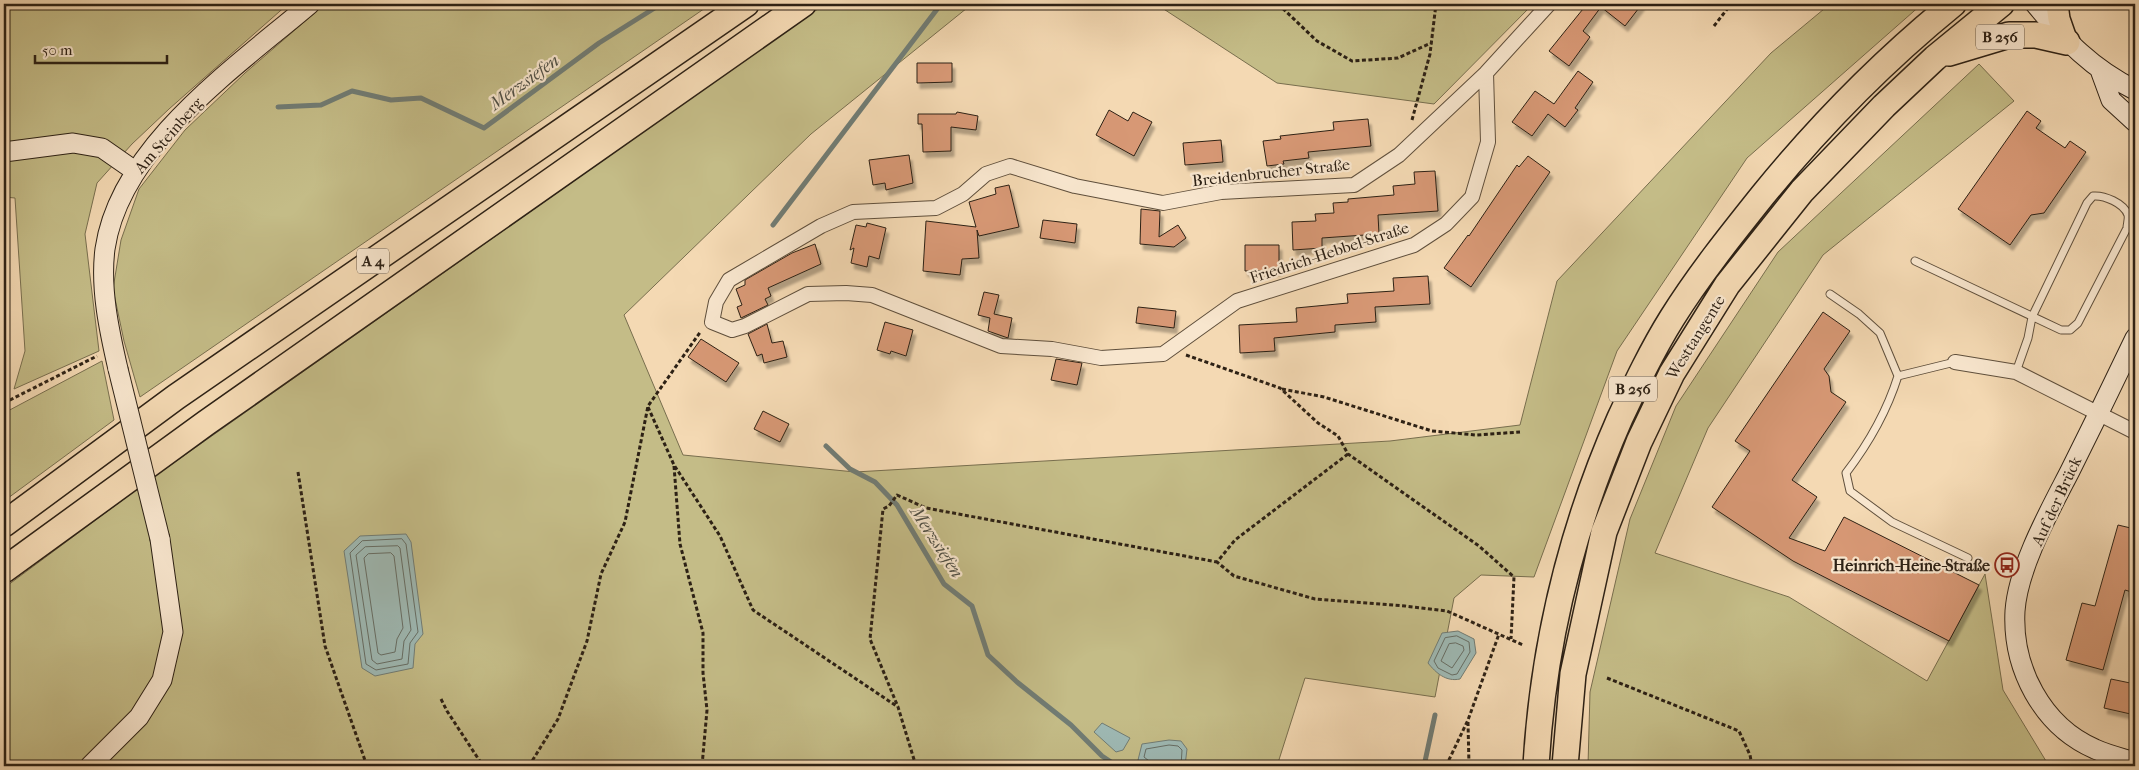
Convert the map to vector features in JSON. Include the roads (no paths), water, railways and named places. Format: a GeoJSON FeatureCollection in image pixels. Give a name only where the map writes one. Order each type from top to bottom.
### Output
{"type":"FeatureCollection","features":[{"type":"Feature","properties":{"kind":"highway","name":"A 4"},"geometry":{"type":"LineString","coordinates":[[4,524],[176,397],[746,4]]}},
{"type":"Feature","properties":{"kind":"highway","name":"A 4"},"geometry":{"type":"LineString","coordinates":[[4,570],[206,423],[803,4]]}},
{"type":"Feature","properties":{"kind":"highway","name":"Westtangente"},"geometry":{"type":"LineString","coordinates":[[1536,766],[1545,672],[1554,616],[1577,532],[1603,458],[1636,382],[1671,320],[1720,249],[1791,161],[1868,78],[1953,4]]}},
{"type":"Feature","properties":{"kind":"highway","name":"Westtangente"},"geometry":{"type":"LineString","coordinates":[[1565,766],[1573,674],[1604,532],[1639,442],[1665,386],[1727,285],[1802,191],[1884,106],[1935,58],[2001,4]]}},
{"type":"Feature","properties":{"kind":"highway","name":"B 256"},"geometry":{"type":"LineString","coordinates":[[1935,58],[2009,35],[2036,35],[2068,42]]}},
{"type":"Feature","properties":{"kind":"main road","name":"Am Steinberg"},"geometry":{"type":"LineString","coordinates":[[90,766],[139,717],[162,680],[172,632],[160,539],[113,347],[104,285],[105,249],[113,216],[135,171],[198,98],[310,4]]}},
{"type":"Feature","properties":{"kind":"main road","name":"B 256"},"geometry":{"type":"LineString","coordinates":[[2035,4],[2068,42],[2100,70],[2135,90]]}},
{"type":"Feature","properties":{"kind":"main road","name":"B 256"},"geometry":{"type":"LineString","coordinates":[[2058,4],[2059,19],[2068,42]]}},
{"type":"Feature","properties":{"kind":"main road","name":"B 256"},"geometry":{"type":"LineString","coordinates":[[2100,70],[2111,100],[2135,122]]}},
{"type":"Feature","properties":{"kind":"main road"},"geometry":{"type":"LineString","coordinates":[[4,152],[73,143],[102,148],[135,171]]}},
{"type":"Feature","properties":{"kind":"main road","name":"Auf der Brück"},"geometry":{"type":"LineString","coordinates":[[2135,338],[2047,515],[2021,582],[2015,610],[2015,638],[2021,666],[2032,692],[2049,716],[2070,735],[2095,749],[2135,762]]}},
{"type":"Feature","properties":{"kind":"street","name":"Breidenbrucher Straße"},"geometry":{"type":"LineString","coordinates":[[712,322],[716,302],[730,280],[821,226],[853,212],[936,208],[962,194],[986,174],[1010,166],[1075,186],[1163,203],[1221,192],[1354,185],[1399,155],[1486,73],[1549,4]]}},
{"type":"Feature","properties":{"kind":"street","name":"Friedrich-Hebbel-Straße"},"geometry":{"type":"LineString","coordinates":[[712,322],[732,330],[745,326],[808,294],[863,294],[872,295],[1001,346],[1052,349],[1101,358],[1166,353],[1237,301],[1414,244],[1446,224],[1472,197],[1488,142],[1486,73]]}},
{"type":"Feature","properties":{"kind":"street"},"geometry":{"type":"LineString","coordinates":[[1955,362],[2016,372],[2099,412],[2135,432]]}},
{"type":"Feature","properties":{"kind":"lane"},"geometry":{"type":"LineString","coordinates":[[1915,260],[2032,317],[2061,330],[2070,330],[2078,323],[2127,228],[2128,217],[2124,208],[2101,196],[2093,196],[2087,203],[2032,317],[2028,338],[2016,372]]}},
{"type":"Feature","properties":{"kind":"lane"},"geometry":{"type":"LineString","coordinates":[[1830,294],[1859,314],[1880,333],[1898,376],[1892,396],[1877,428],[1846,473],[1850,490],[1892,522],[1968,558]]}},
{"type":"Feature","properties":{"kind":"lane"},"geometry":{"type":"LineString","coordinates":[[1898,376],[1955,362]]}},
{"type":"Feature","properties":{"kind":"water"},"geometry":{"type":"Polygon","coordinates":[[[406,534],[411,542],[423,634],[415,644],[413,668],[375,676],[362,668],[344,551],[360,536],[406,534]]]}},
{"type":"Feature","properties":{"kind":"water"},"geometry":{"type":"Polygon","coordinates":[[[1458,631],[1474,639],[1476,653],[1460,679],[1455,680],[1446,678],[1438,673],[1428,663],[1442,633],[1458,631]]]}},
{"type":"Feature","properties":{"kind":"water"},"geometry":{"type":"Polygon","coordinates":[[[1102,723],[1130,738],[1123,750],[1116,752],[1094,732],[1102,723]]]}},
{"type":"Feature","properties":{"kind":"water"},"geometry":{"type":"Polygon","coordinates":[[[1169,740],[1181,741],[1187,749],[1185,766],[1155,765],[1138,760],[1142,744],[1169,740]]]}},
{"type":"Feature","properties":{"kind":"waterway","name":"Merzsiefen"},"geometry":{"type":"LineString","coordinates":[[278,107],[321,105],[352,91],[391,100],[421,98],[484,128],[599,43],[661,4]]}},
{"type":"Feature","properties":{"kind":"waterway","name":"Merzsiefen"},"geometry":{"type":"LineString","coordinates":[[773,225],[941,4]]}},
{"type":"Feature","properties":{"kind":"waterway","name":"Merzsiefen"},"geometry":{"type":"LineString","coordinates":[[826,446],[850,469],[875,482],[897,505],[944,584],[972,606],[988,655],[1017,682],[1071,725],[1102,756],[1117,766]]}},
{"type":"Feature","properties":{"kind":"waterway"},"geometry":{"type":"LineString","coordinates":[[1424,766],[1435,715]]}},
{"type":"Feature","properties":{"kind":"place","name":"Heinrich-Heine-Straße"},"geometry":{"type":"Point","coordinates":[2007,565]}}]}
